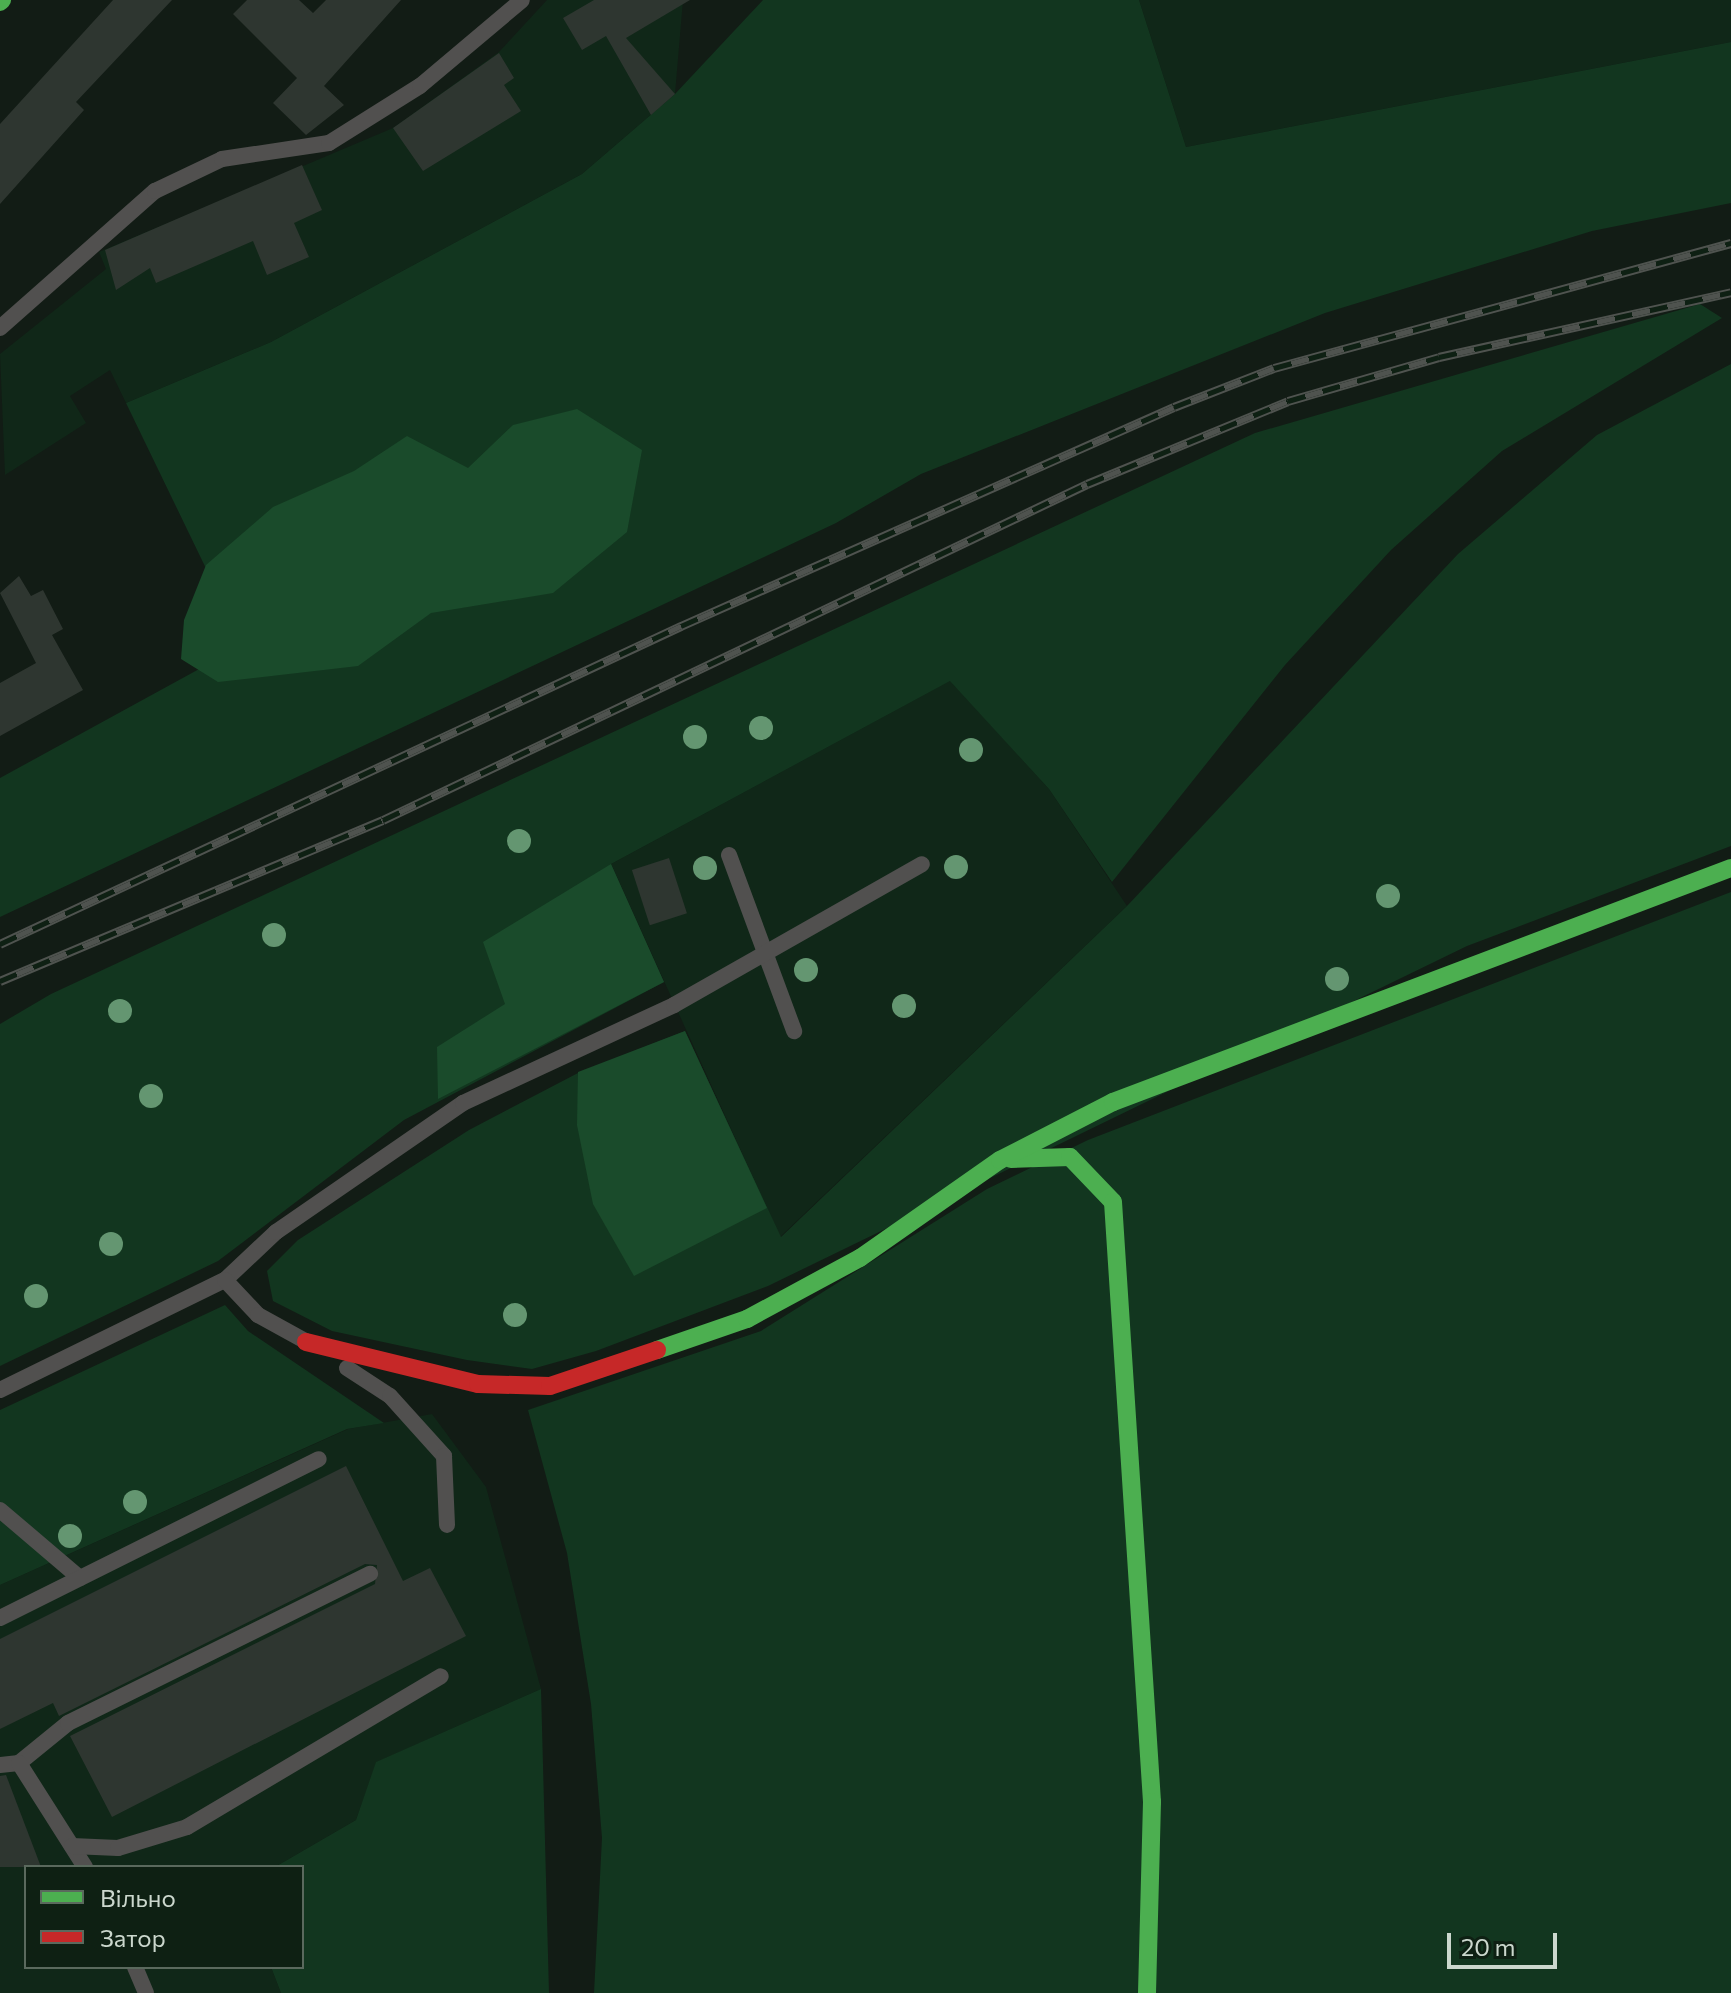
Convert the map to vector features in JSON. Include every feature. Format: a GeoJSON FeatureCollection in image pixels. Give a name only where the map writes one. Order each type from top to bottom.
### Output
{"type":"FeatureCollection","features":[{"type":"Feature","properties":{"kind":"street"},"geometry":{"type":"LineString","coordinates":[[306,1342],[478,1384],[550,1386],[747,1319],[860,1258],[1000,1160],[1113,1102],[1731,868]]}},
{"type":"Feature","properties":{"kind":"street"},"geometry":{"type":"LineString","coordinates":[[1000,1160],[1070,1157],[1113,1202],[1148,1709],[1147,1993]]}},
{"type":"Feature","properties":{"kind":"lane"},"geometry":{"type":"LineString","coordinates":[[0,328],[155,191],[222,159],[329,143],[420,86],[522,0]]}},
{"type":"Feature","properties":{"kind":"lane"},"geometry":{"type":"LineString","coordinates":[[729,855],[762,953],[794,1031]]}},
{"type":"Feature","properties":{"kind":"lane"},"geometry":{"type":"LineString","coordinates":[[0,1390],[225,1280],[276,1232],[463,1103],[674,1005],[922,864]]}},
{"type":"Feature","properties":{"kind":"lane"},"geometry":{"type":"LineString","coordinates":[[225,1280],[258,1315],[390,1396],[444,1456],[447,1525]]}},
{"type":"Feature","properties":{"kind":"lane"},"geometry":{"type":"LineString","coordinates":[[0,1618],[319,1459]]}},
{"type":"Feature","properties":{"kind":"lane"},"geometry":{"type":"LineString","coordinates":[[0,1510],[80,1578]]}},
{"type":"Feature","properties":{"kind":"lane"},"geometry":{"type":"LineString","coordinates":[[0,1765],[19,1763],[68,1723],[370,1574]]}},
{"type":"Feature","properties":{"kind":"lane"},"geometry":{"type":"LineString","coordinates":[[72,1846],[118,1848],[187,1827],[441,1676]]}},
{"type":"Feature","properties":{"kind":"lane"},"geometry":{"type":"LineString","coordinates":[[19,1763],[84,1865]]}},
{"type":"Feature","properties":{"kind":"lane"},"geometry":{"type":"LineString","coordinates":[[136,1969],[146,1993]]}},
{"type":"Feature","properties":{"kind":"shaded area"},"geometry":{"type":"Polygon","coordinates":[[[547,0],[683,0],[675,94],[582,174],[271,342],[126,403],[110,370],[70,396],[86,423],[5,475],[0,354],[106,269],[99,252],[393,128],[499,52],[547,0]]]}},
{"type":"Feature","properties":{"kind":"shaded area"},"geometry":{"type":"Polygon","coordinates":[[[763,0],[1139,0],[1186,147],[1731,42],[1731,203],[1592,231],[1325,313],[921,474],[836,523],[0,917],[0,778],[243,645],[126,403],[271,342],[582,174],[675,94],[763,0]]]}},
{"type":"Feature","properties":{"kind":"shaded area"},"geometry":{"type":"Polygon","coordinates":[[[1139,0],[1731,0],[1731,42],[1186,147],[1139,0]]]}},
{"type":"Feature","properties":{"kind":"shaded area"},"geometry":{"type":"Polygon","coordinates":[[[1700,304],[1722,318],[1502,451],[1391,550],[1285,665],[1112,882],[1049,789],[950,681],[611,864],[664,982],[404,1120],[218,1261],[0,1366],[0,1024],[51,994],[1255,433],[1700,304]]]}},
{"type":"Feature","properties":{"kind":"shaded area"},"geometry":{"type":"Polygon","coordinates":[[[1731,364],[1731,846],[1467,946],[768,1286],[596,1351],[532,1369],[467,1360],[332,1331],[273,1301],[267,1271],[298,1240],[469,1130],[578,1073],[685,1031],[781,1237],[1127,906],[1458,554],[1597,435],[1731,364]]]}},
{"type":"Feature","properties":{"kind":"shaded area"},"geometry":{"type":"Polygon","coordinates":[[[951,680],[1049,789],[1127,906],[780,1237],[611,864],[951,680]]]}},
{"type":"Feature","properties":{"kind":"shaded area"},"geometry":{"type":"Polygon","coordinates":[[[1731,892],[1731,1993],[594,1993],[602,1838],[591,1704],[567,1553],[528,1410],[761,1331],[987,1189],[1088,1140],[1731,892]]]}},
{"type":"Feature","properties":{"kind":"shaded area"},"geometry":{"type":"Polygon","coordinates":[[[225,1305],[248,1331],[384,1423],[347,1429],[0,1585],[0,1410],[225,1305]]]}},
{"type":"Feature","properties":{"kind":"shaded area"},"geometry":{"type":"Polygon","coordinates":[[[432,1414],[486,1487],[541,1689],[377,1762],[356,1820],[278,1865],[24,1865],[24,1969],[272,1969],[281,1993],[0,1993],[0,1585],[348,1429],[432,1414]]]}},
{"type":"Feature","properties":{"kind":"shaded area"},"geometry":{"type":"Polygon","coordinates":[[[541,1689],[549,1993],[281,1993],[272,1969],[304,1969],[304,1865],[278,1865],[356,1820],[376,1762],[541,1689]]]}},
{"type":"Feature","properties":{"kind":"green space"},"geometry":{"type":"Polygon","coordinates":[[[577,409],[642,450],[627,532],[553,593],[431,613],[358,666],[218,682],[181,659],[184,620],[206,565],[273,507],[354,471],[407,436],[468,468],[513,425],[577,409]]]}},
{"type":"Feature","properties":{"kind":"green space"},"geometry":{"type":"Polygon","coordinates":[[[611,864],[664,982],[438,1099],[437,1047],[505,1004],[483,942],[611,864]]]}},
{"type":"Feature","properties":{"kind":"green space"},"geometry":{"type":"Polygon","coordinates":[[[685,1031],[767,1208],[634,1276],[593,1204],[577,1125],[578,1072],[685,1031]]]}},
{"type":"Feature","properties":{"kind":"building"},"geometry":{"type":"Polygon","coordinates":[[[113,0],[172,0],[76,102],[84,110],[0,204],[0,124],[113,0]]]}},
{"type":"Feature","properties":{"kind":"building"},"geometry":{"type":"Polygon","coordinates":[[[247,0],[299,0],[313,13],[326,0],[401,0],[324,86],[344,105],[306,135],[273,103],[297,78],[233,14],[247,0]]]}},
{"type":"Feature","properties":{"kind":"building"},"geometry":{"type":"Polygon","coordinates":[[[594,0],[690,0],[626,38],[675,94],[651,115],[606,36],[582,50],[563,18],[594,0]]]}},
{"type":"Feature","properties":{"kind":"building"},"geometry":{"type":"Polygon","coordinates":[[[499,53],[514,78],[504,85],[521,111],[423,171],[393,128],[499,53]]]}},
{"type":"Feature","properties":{"kind":"building"},"geometry":{"type":"Polygon","coordinates":[[[302,165],[322,210],[294,223],[309,257],[267,275],[253,241],[156,283],[150,268],[116,290],[105,250],[302,165]]]}},
{"type":"Feature","properties":{"kind":"building"},"geometry":{"type":"Polygon","coordinates":[[[19,576],[31,596],[43,590],[63,629],[52,635],[83,690],[0,736],[0,683],[36,663],[0,593],[19,576]]]}},
{"type":"Feature","properties":{"kind":"building"},"geometry":{"type":"Polygon","coordinates":[[[669,858],[687,913],[650,925],[632,870],[669,858]]]}},
{"type":"Feature","properties":{"kind":"building"},"geometry":{"type":"Polygon","coordinates":[[[346,1466],[403,1581],[430,1568],[466,1636],[112,1817],[70,1736],[375,1584],[377,1565],[365,1564],[59,1716],[53,1703],[0,1729],[0,1639],[346,1466]]]}},
{"type":"Feature","properties":{"kind":"building"},"geometry":{"type":"Polygon","coordinates":[[[6,1775],[40,1865],[0,1867],[0,1776],[6,1775]]]}},
{"type":"Feature","properties":{"kind":"railway"},"geometry":{"type":"LineString","coordinates":[[0,944],[681,626],[1174,407],[1274,368],[1731,243]]}},
{"type":"Feature","properties":{"kind":"railway"},"geometry":{"type":"LineString","coordinates":[[0,981],[383,820],[1087,484],[1288,401],[1439,357],[1731,292]]}},
{"type":"Feature","properties":{"kind":"traffic: fast"},"geometry":{"type":"LineString","coordinates":[[657,1350],[747,1319],[860,1258],[1000,1160],[1113,1102],[1731,868]]}},
{"type":"Feature","properties":{"kind":"traffic: fast"},"geometry":{"type":"LineString","coordinates":[[1011,1159],[1070,1157],[1113,1202],[1152,1802],[1147,1993]]}},
{"type":"Feature","properties":{"kind":"traffic: jam"},"geometry":{"type":"LineString","coordinates":[[306,1342],[478,1384],[550,1386],[657,1350]]}}]}
